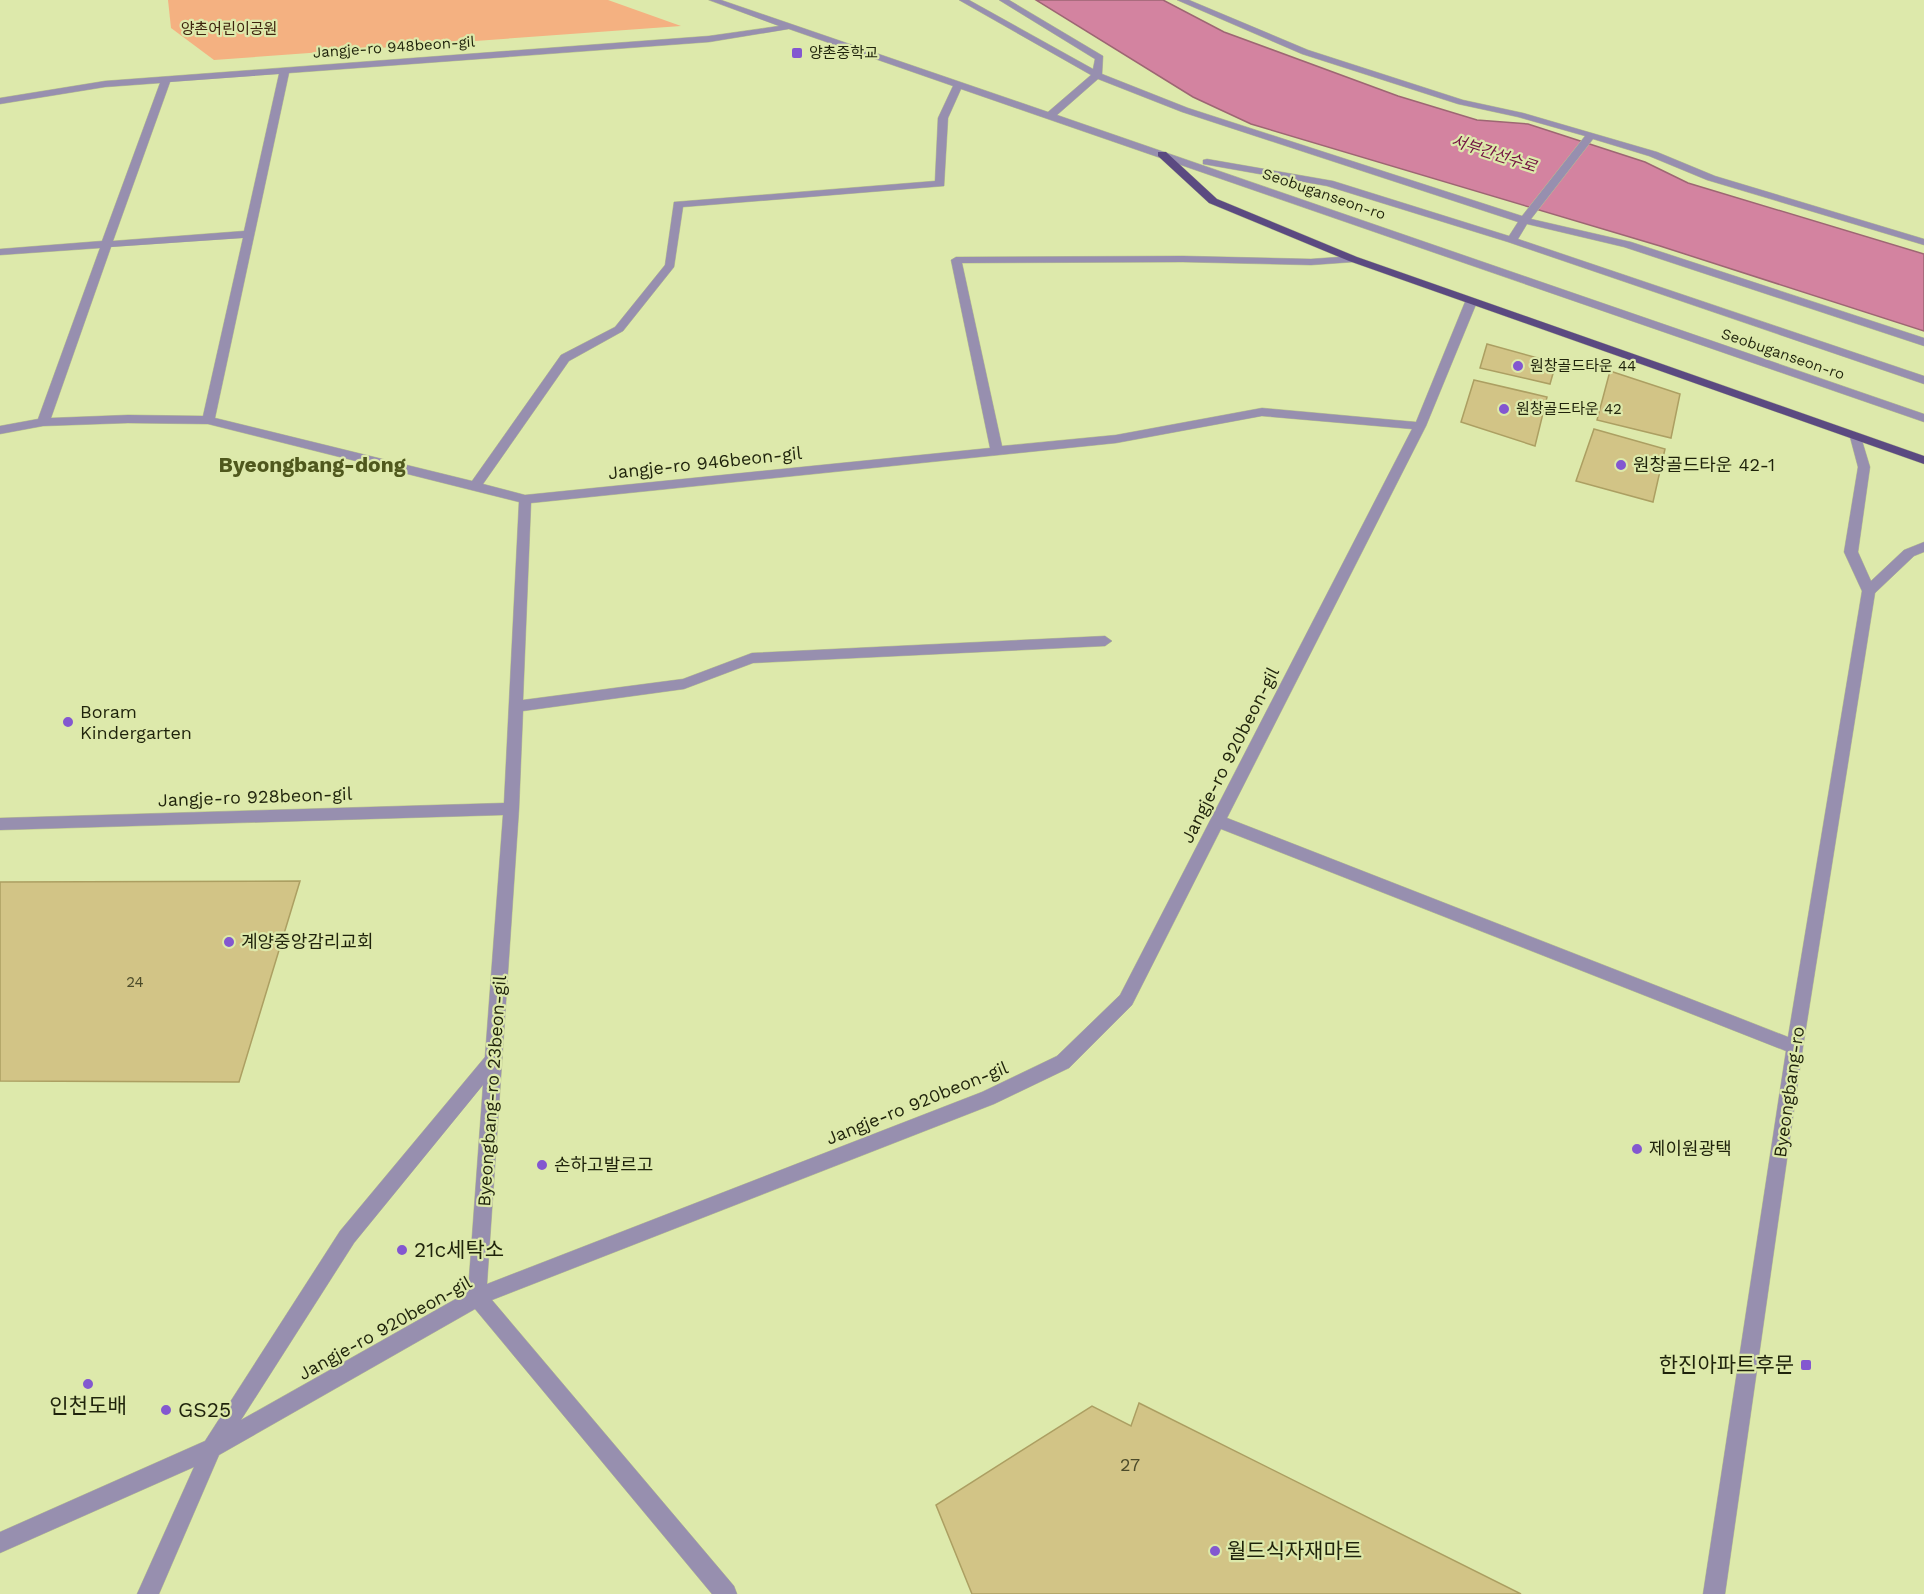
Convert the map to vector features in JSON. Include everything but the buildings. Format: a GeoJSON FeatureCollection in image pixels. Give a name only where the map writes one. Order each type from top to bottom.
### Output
{"type":"FeatureCollection","features":[{"type":"Feature","properties":{"kind":"main road"},"geometry":{"type":"LineString","coordinates":[[1162,154],[1213,201],[1353,259],[1924,460]]}},
{"type":"Feature","properties":{"kind":"street","name":"Seobuganseon-ro"},"geometry":{"type":"LineString","coordinates":[[713,0],[1924,418]]}},
{"type":"Feature","properties":{"kind":"street"},"geometry":{"type":"LineString","coordinates":[[963,0],[1097,75],[1185,110],[1526,221],[1627,244],[1924,342]]}},
{"type":"Feature","properties":{"kind":"street"},"geometry":{"type":"LineString","coordinates":[[1003,0],[1100,58],[1097,75],[1050,116]]}},
{"type":"Feature","properties":{"kind":"street"},"geometry":{"type":"LineString","coordinates":[[1180,0],[1305,52],[1461,102],[1520,115],[1653,154],[1711,178],[1924,242]]}},
{"type":"Feature","properties":{"kind":"street","name":"Jangje-ro 948beon-gil"},"geometry":{"type":"LineString","coordinates":[[0,102],[105,84],[709,39],[790,26]]}},
{"type":"Feature","properties":{"kind":"street"},"geometry":{"type":"LineString","coordinates":[[208,420],[285,70]]}},
{"type":"Feature","properties":{"kind":"street"},"geometry":{"type":"LineString","coordinates":[[43,422],[166,79]]}},
{"type":"Feature","properties":{"kind":"street"},"geometry":{"type":"LineString","coordinates":[[475,486],[565,358],[619,329],[670,265],[678,204],[940,183],[943,118],[959,84]]}},
{"type":"Feature","properties":{"kind":"street"},"geometry":{"type":"LineString","coordinates":[[1512,240],[1532,209],[1589,137]]}},
{"type":"Feature","properties":{"kind":"street"},"geometry":{"type":"LineString","coordinates":[[1162,154],[1329,183],[1512,240],[1924,380]]}},
{"type":"Feature","properties":{"kind":"street"},"geometry":{"type":"LineString","coordinates":[[0,252],[249,234]]}},
{"type":"Feature","properties":{"kind":"street"},"geometry":{"type":"LineString","coordinates":[[997,451],[956,260],[1183,259],[1311,262],[1353,259]]}},
{"type":"Feature","properties":{"kind":"street","name":"Jangje-ro 920beon-gil"},"geometry":{"type":"LineString","coordinates":[[0,1542],[212,1448],[477,1297],[988,1098],[1063,1062],[1126,1000],[1419,426],[1471,302]]}},
{"type":"Feature","properties":{"kind":"street","name":"Jangje-ro 946beon-gil"},"geometry":{"type":"LineString","coordinates":[[0,430],[43,422],[128,419],[208,420],[525,499],[1116,439],[1262,412],[1419,426]]}},
{"type":"Feature","properties":{"kind":"street"},"geometry":{"type":"LineString","coordinates":[[1856,437],[1864,466],[1851,552],[1869,591],[1909,553],[1924,547]]}},
{"type":"Feature","properties":{"kind":"street","name":"Byeongbang-ro 23beon-gil"},"geometry":{"type":"LineString","coordinates":[[477,1297],[511,809],[525,499]]}},
{"type":"Feature","properties":{"kind":"street","name":"Byeongbang-ro"},"geometry":{"type":"LineString","coordinates":[[1714,1594],[1795,1047],[1869,591]]}},
{"type":"Feature","properties":{"kind":"street"},"geometry":{"type":"LineString","coordinates":[[516,706],[684,684],[752,658],[1105,641]]}},
{"type":"Feature","properties":{"kind":"street","name":"Jangje-ro 928beon-gil"},"geometry":{"type":"LineString","coordinates":[[0,824],[511,809]]}},
{"type":"Feature","properties":{"kind":"street"},"geometry":{"type":"LineString","coordinates":[[1218,821],[1795,1047]]}},
{"type":"Feature","properties":{"kind":"street"},"geometry":{"type":"LineString","coordinates":[[148,1594],[212,1448],[347,1237],[494,1059]]}},
{"type":"Feature","properties":{"kind":"street"},"geometry":{"type":"LineString","coordinates":[[477,1297],[726,1594]]}},
{"type":"Feature","properties":{"kind":"green space","name":"양촌어린이공원"},"geometry":{"type":"Polygon","coordinates":[[[168,0],[608,0],[681,26],[214,60],[171,28],[168,0]]]}},
{"type":"Feature","properties":{"kind":"water","name":"서부간선수로"},"geometry":{"type":"Polygon","coordinates":[[[1036,0],[1163,0],[1224,32],[1398,96],[1477,120],[1528,124],[1645,162],[1688,183],[1924,254],[1924,331],[1660,246],[1251,124],[1193,97],[1036,0]]]}},
{"type":"Feature","properties":{"kind":"place","name":"양촌중학교"},"geometry":{"type":"Point","coordinates":[797,53]}},
{"type":"Feature","properties":{"kind":"place","name":"원창골드타운 44"},"geometry":{"type":"Point","coordinates":[1518,366]}},
{"type":"Feature","properties":{"kind":"place","name":"원창골드타운 42"},"geometry":{"type":"Point","coordinates":[1504,409]}},
{"type":"Feature","properties":{"kind":"place","name":"원창골드타운 42-1"},"geometry":{"type":"Point","coordinates":[1621,465]}},
{"type":"Feature","properties":{"kind":"place","name":"Boram Kindergarten"},"geometry":{"type":"Point","coordinates":[68,722]}},
{"type":"Feature","properties":{"kind":"place","name":"계양중앙감리교회"},"geometry":{"type":"Point","coordinates":[229,942]}},
{"type":"Feature","properties":{"kind":"place","name":"제이원광택"},"geometry":{"type":"Point","coordinates":[1637,1149]}},
{"type":"Feature","properties":{"kind":"place","name":"손하고발르고"},"geometry":{"type":"Point","coordinates":[542,1165]}},
{"type":"Feature","properties":{"kind":"place","name":"21c세탁소"},"geometry":{"type":"Point","coordinates":[402,1250]}},
{"type":"Feature","properties":{"kind":"place","name":"한진아파트후문"},"geometry":{"type":"Point","coordinates":[1806,1365]}},
{"type":"Feature","properties":{"kind":"place","name":"인천도배"},"geometry":{"type":"Point","coordinates":[88,1384]}},
{"type":"Feature","properties":{"kind":"place","name":"GS25"},"geometry":{"type":"Point","coordinates":[166,1410]}},
{"type":"Feature","properties":{"kind":"place","name":"월드식자재마트"},"geometry":{"type":"Point","coordinates":[1215,1551]}},
{"type":"Feature","properties":{"kind":"district","name":"Byeongbang-dong"},"geometry":{"type":"Point","coordinates":[312,465]}}]}
